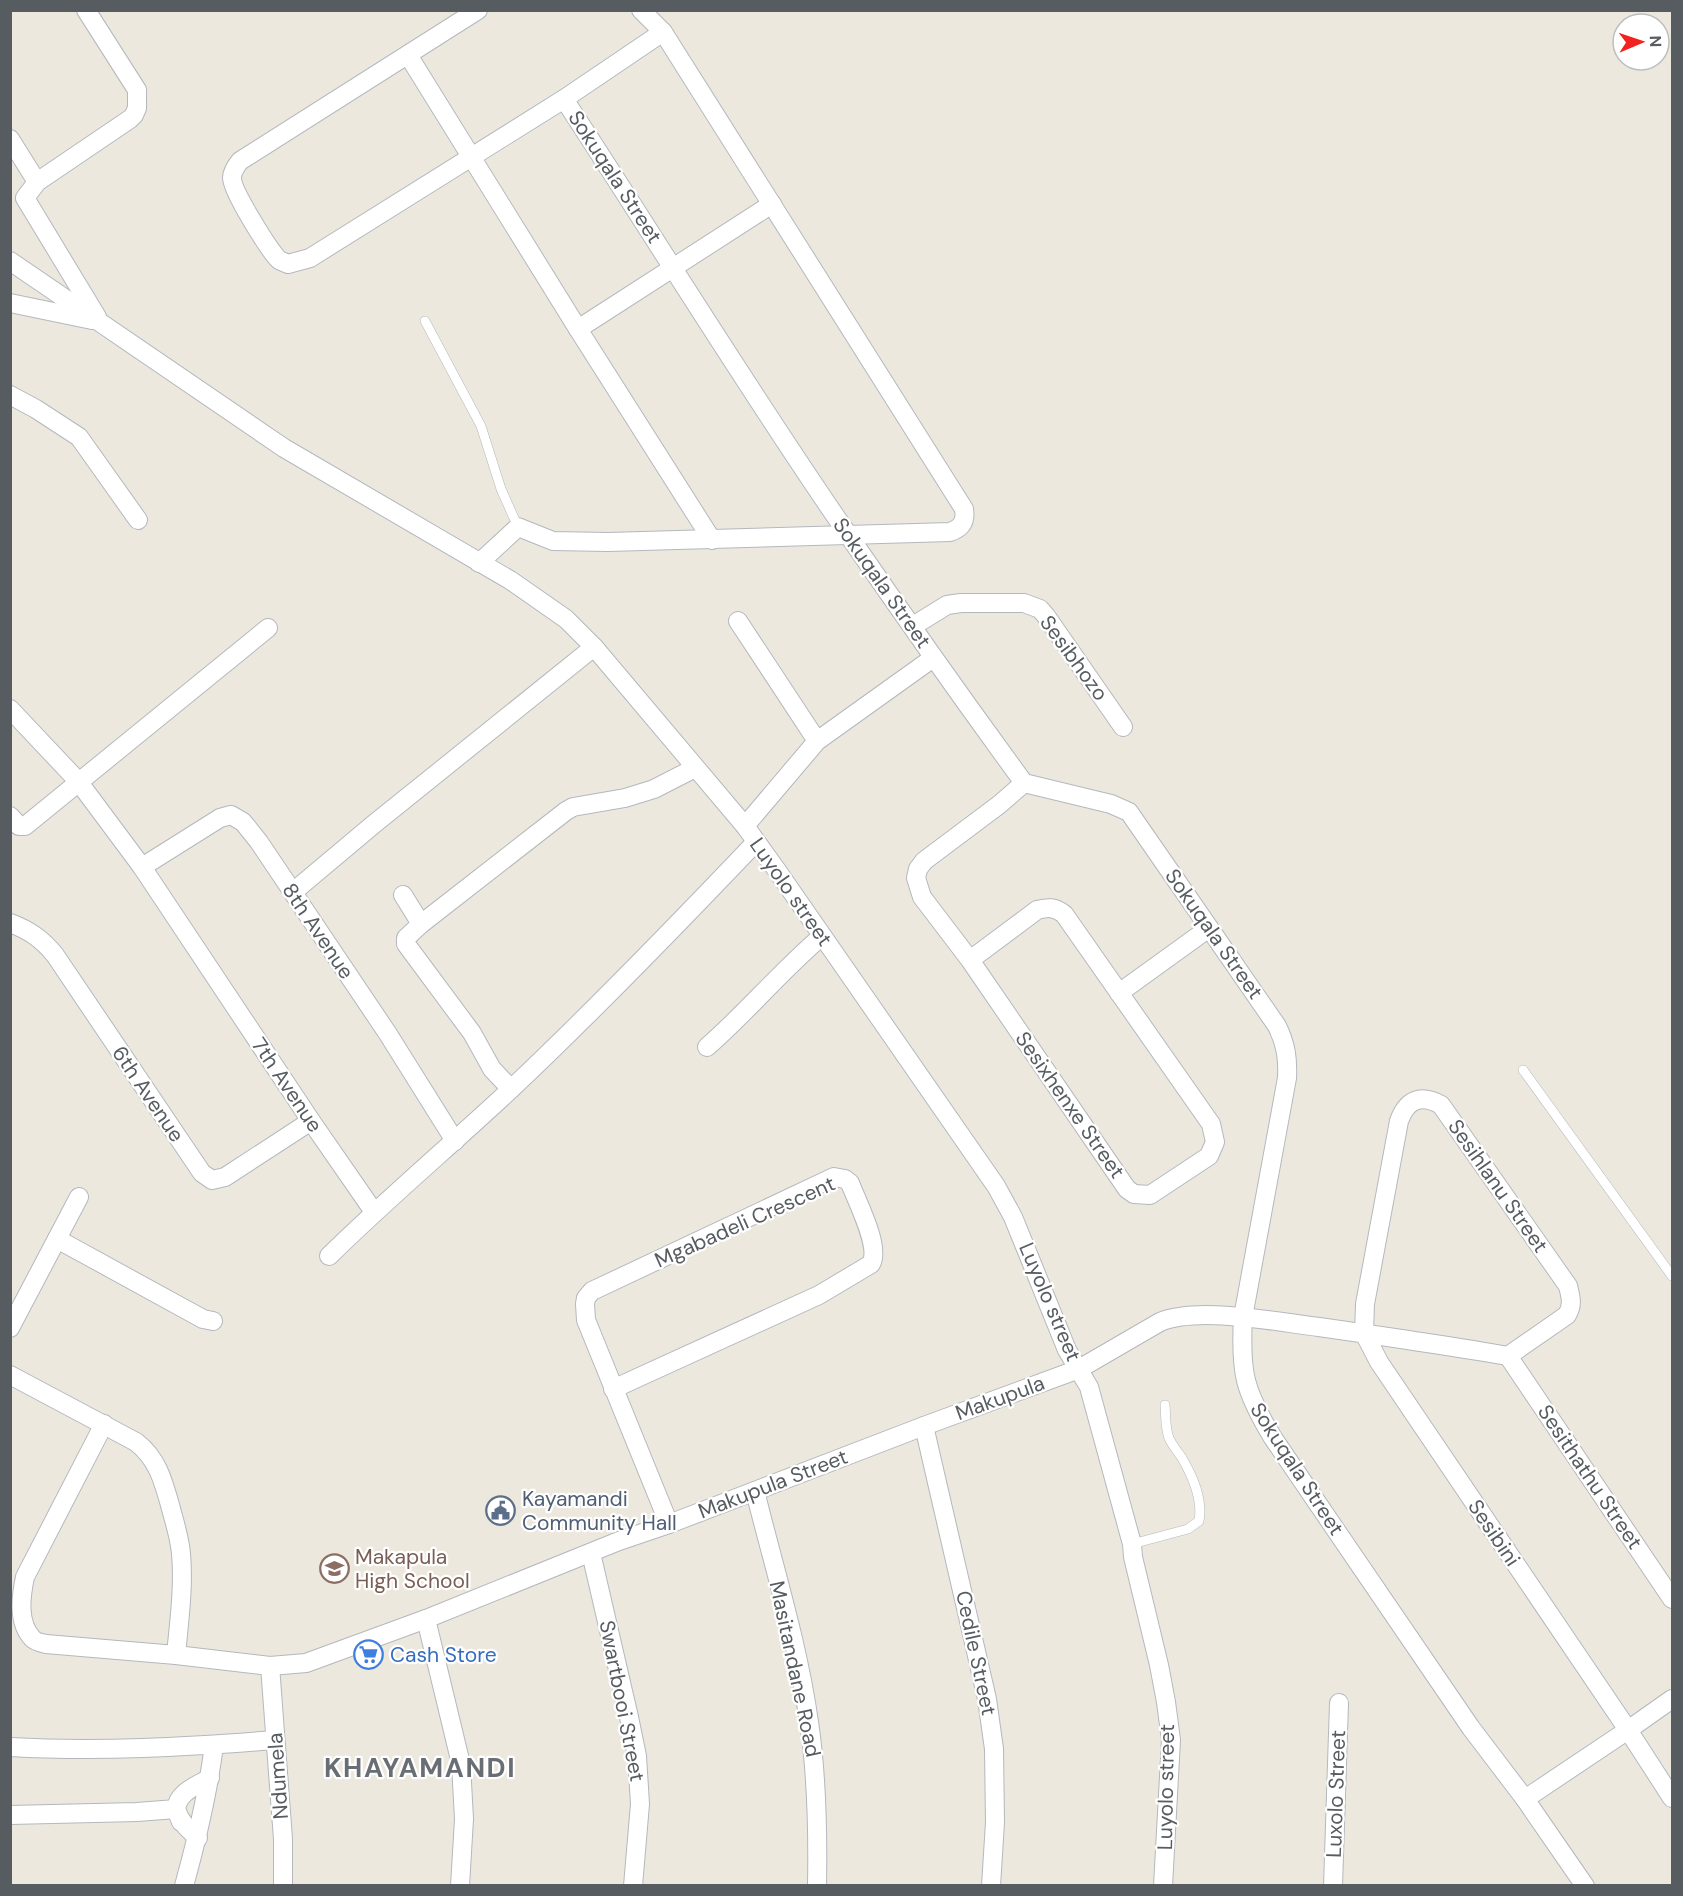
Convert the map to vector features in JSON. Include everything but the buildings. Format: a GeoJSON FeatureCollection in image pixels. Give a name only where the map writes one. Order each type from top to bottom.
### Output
{"type":"FeatureCollection","features":[{"type":"Feature","properties":{"kind":"street"},"geometry":{"type":"LineString","coordinates":[[86,10],[137,90],[137,108],[130,118],[37,182],[25,198],[100,321]]}},
{"type":"Feature","properties":{"kind":"street"},"geometry":{"type":"LineString","coordinates":[[478,10],[240,161],[232,177],[237,194],[275,256],[288,264],[310,258],[564,99],[663,32]]}},
{"type":"Feature","properties":{"kind":"street"},"geometry":{"type":"LineString","coordinates":[[479,563],[518,527],[553,541],[571,543],[950,532],[957,530],[965,518],[964,509],[663,32],[641,10]]}},
{"type":"Feature","properties":{"kind":"street"},"geometry":{"type":"LineString","coordinates":[[408,55],[711,540]]}},
{"type":"Feature","properties":{"kind":"street","name":"Sokuqala Street"},"geometry":{"type":"LineString","coordinates":[[564,99],[848,535],[933,658],[1024,783],[1111,804],[1129,812],[1277,1026],[1284,1040],[1288,1057],[1287,1078],[1243,1317],[1241,1347],[1243,1374],[1248,1393],[1260,1417],[1464,1718],[1526,1799],[1585,1886]]}},
{"type":"Feature","properties":{"kind":"street"},"geometry":{"type":"LineString","coordinates":[[10,139],[37,182]]}},
{"type":"Feature","properties":{"kind":"street"},"geometry":{"type":"LineString","coordinates":[[578,329],[772,204]]}},
{"type":"Feature","properties":{"kind":"street","name":"Luyolo street"},"geometry":{"type":"LineString","coordinates":[[10,261],[284,448],[510,580],[566,620],[594,646],[745,826],[996,1186],[1013,1217],[1067,1350],[1089,1387],[1097,1408],[1132,1544],[1166,1702],[1171,1740],[1163,1886]]}},
{"type":"Feature","properties":{"kind":"street"},"geometry":{"type":"LineString","coordinates":[[10,303],[100,321]]}},
{"type":"Feature","properties":{"kind":"street"},"geometry":{"type":"LineString","coordinates":[[10,395],[79,437],[138,520]]}},
{"type":"Feature","properties":{"kind":"street","name":"Sesibhozo"},"geometry":{"type":"LineString","coordinates":[[913,626],[947,605],[961,603],[1032,605],[1046,616],[1123,727]]}},
{"type":"Feature","properties":{"kind":"street"},"geometry":{"type":"LineString","coordinates":[[738,621],[817,741]]}},
{"type":"Feature","properties":{"kind":"street"},"geometry":{"type":"LineString","coordinates":[[10,816],[19,826],[25,826],[268,628]]}},
{"type":"Feature","properties":{"kind":"street"},"geometry":{"type":"LineString","coordinates":[[293,892],[594,646]]}},
{"type":"Feature","properties":{"kind":"street"},"geometry":{"type":"LineString","coordinates":[[745,826],[817,741],[933,658]]}},
{"type":"Feature","properties":{"kind":"street","name":"7th Avenue"},"geometry":{"type":"LineString","coordinates":[[10,708],[78,781],[142,867],[374,1212]]}},
{"type":"Feature","properties":{"kind":"street"},"geometry":{"type":"LineString","coordinates":[[511,1089],[492,1069],[472,1033],[405,944],[406,938],[566,811],[573,807],[625,798],[654,789],[695,768]]}},
{"type":"Feature","properties":{"kind":"street","name":"Sesixhenxe Street"},"geometry":{"type":"LineString","coordinates":[[970,960],[1037,910],[1049,907],[1064,914],[1212,1124],[1213,1150],[1209,1156],[1150,1195],[1134,1194],[1127,1189],[970,960],[922,897],[916,878],[918,869],[924,861],[1024,783]]}},
{"type":"Feature","properties":{"kind":"street","name":"8th Avenue"},"geometry":{"type":"LineString","coordinates":[[142,867],[220,818],[231,815],[243,822],[388,1034],[455,1141]]}},
{"type":"Feature","properties":{"kind":"street"},"geometry":{"type":"LineString","coordinates":[[329,1256],[374,1212],[511,1089],[756,842]]}},
{"type":"Feature","properties":{"kind":"street"},"geometry":{"type":"LineString","coordinates":[[403,895],[421,924]]}},
{"type":"Feature","properties":{"kind":"street","name":"6th Avenue"},"geometry":{"type":"LineString","coordinates":[[10,923],[32,932],[55,954],[202,1173],[212,1180],[225,1177],[311,1121]]}},
{"type":"Feature","properties":{"kind":"street"},"geometry":{"type":"LineString","coordinates":[[1119,993],[1209,928]]}},
{"type":"Feature","properties":{"kind":"street"},"geometry":{"type":"LineString","coordinates":[[707,1047],[730,1027],[790,964],[822,936]]}},
{"type":"Feature","properties":{"kind":"street","name":"Sesihlanu Street"},"geometry":{"type":"LineString","coordinates":[[1364,1334],[1365,1304],[1399,1121],[1403,1110],[1412,1102],[1422,1099],[1431,1100],[1442,1105],[1568,1286],[1571,1299],[1566,1315],[1508,1356]]}},
{"type":"Feature","properties":{"kind":"street","name":"Mgabadeli Crescent"},"geometry":{"type":"LineString","coordinates":[[613,1389],[819,1296],[871,1264],[874,1258],[873,1245],[850,1184],[844,1179],[834,1177],[592,1291],[586,1298],[586,1320],[613,1389],[669,1524]]}},
{"type":"Feature","properties":{"kind":"street"},"geometry":{"type":"LineString","coordinates":[[10,1328],[80,1197]]}},
{"type":"Feature","properties":{"kind":"street"},"geometry":{"type":"LineString","coordinates":[[57,1239],[203,1318],[213,1321]]}},
{"type":"Feature","properties":{"kind":"street","name":"Makupula"},"geometry":{"type":"LineString","coordinates":[[924,1425],[1079,1370],[1160,1322],[1173,1317],[1243,1317]]}},
{"type":"Feature","properties":{"kind":"street"},"geometry":{"type":"LineString","coordinates":[[1243,1317],[1508,1356]]}},
{"type":"Feature","properties":{"kind":"street","name":"Sesibini"},"geometry":{"type":"LineString","coordinates":[[1364,1334],[1379,1362],[1426,1434],[1672,1798]]}},
{"type":"Feature","properties":{"kind":"street","name":"Sesithathu Street"},"geometry":{"type":"LineString","coordinates":[[1508,1356],[1672,1599]]}},
{"type":"Feature","properties":{"kind":"street"},"geometry":{"type":"LineString","coordinates":[[10,1375],[136,1442],[156,1462],[166,1490],[181,1552],[182,1572],[176,1655]]}},
{"type":"Feature","properties":{"kind":"street","name":"Makupula Street"},"geometry":{"type":"LineString","coordinates":[[104,1424],[25,1577],[22,1614],[27,1630],[34,1640],[46,1644],[270,1666],[314,1661],[426,1619],[619,1541],[669,1524],[924,1425]]}},
{"type":"Feature","properties":{"kind":"street","name":"Cedile Street"},"geometry":{"type":"LineString","coordinates":[[924,1425],[987,1699],[994,1749],[995,1822],[991,1886]]}},
{"type":"Feature","properties":{"kind":"street","name":"Masitandane Road"},"geometry":{"type":"LineString","coordinates":[[755,1491],[809,1720],[815,1762],[817,1886]]}},
{"type":"Feature","properties":{"kind":"street","name":"Swartbooi Street"},"geometry":{"type":"LineString","coordinates":[[591,1553],[637,1756],[640,1804],[633,1886]]}},
{"type":"Feature","properties":{"kind":"street"},"geometry":{"type":"LineString","coordinates":[[426,1619],[460,1764],[464,1819],[460,1886]]}},
{"type":"Feature","properties":{"kind":"street","name":"Ndumela"},"geometry":{"type":"LineString","coordinates":[[270,1666],[283,1839],[283,1886]]}},
{"type":"Feature","properties":{"kind":"street"},"geometry":{"type":"LineString","coordinates":[[1526,1799],[1672,1699]]}},
{"type":"Feature","properties":{"kind":"street","name":"Luxolo Street"},"geometry":{"type":"LineString","coordinates":[[1333,1886],[1339,1703]]}},
{"type":"Feature","properties":{"kind":"street"},"geometry":{"type":"LineString","coordinates":[[10,1748],[95,1749],[275,1740]]}},
{"type":"Feature","properties":{"kind":"street"},"geometry":{"type":"LineString","coordinates":[[184,1886],[198,1838],[214,1744]]}},
{"type":"Feature","properties":{"kind":"street"},"geometry":{"type":"LineString","coordinates":[[198,1838],[179,1815],[177,1803],[185,1792],[210,1778]]}},
{"type":"Feature","properties":{"kind":"street"},"geometry":{"type":"LineString","coordinates":[[10,1815],[136,1812],[179,1815]]}},
{"type":"Feature","properties":{"kind":"lane"},"geometry":{"type":"LineString","coordinates":[[425,321],[481,426],[501,489],[518,527]]}},
{"type":"Feature","properties":{"kind":"lane"},"geometry":{"type":"LineString","coordinates":[[1523,1070],[1672,1276]]}},
{"type":"Feature","properties":{"kind":"lane"},"geometry":{"type":"LineString","coordinates":[[1132,1544],[1188,1529],[1199,1521],[1201,1512],[1196,1487],[1170,1439],[1165,1405]]}},
{"type":"Feature","properties":{"kind":"place","name":"Kayamandi Community Hall"},"geometry":{"type":"Point","coordinates":[501,1511]}},
{"type":"Feature","properties":{"kind":"place","name":"Makapula High School"},"geometry":{"type":"Point","coordinates":[334,1569]}},
{"type":"Feature","properties":{"kind":"place","name":"Cash Store"},"geometry":{"type":"Point","coordinates":[369,1655]}},
{"type":"Feature","properties":{"kind":"district","name":"KHAYAMANDI"},"geometry":{"type":"Point","coordinates":[420,1768]}}]}
